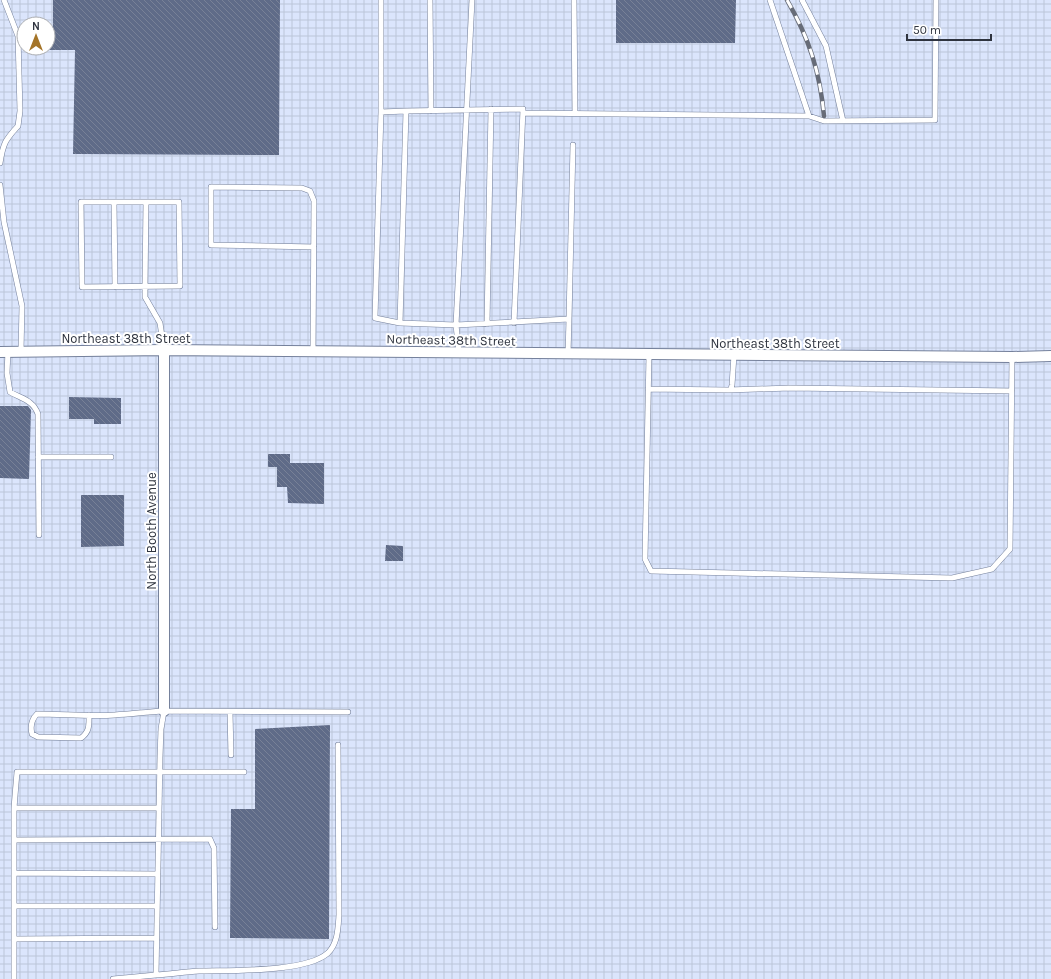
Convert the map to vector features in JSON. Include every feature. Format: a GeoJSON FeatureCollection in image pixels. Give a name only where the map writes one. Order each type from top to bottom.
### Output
{"type":"FeatureCollection","features":[{"type":"Feature","properties":{"kind":"street","name":"Northeast 38th Street"},"geometry":{"type":"LineString","coordinates":[[4,351],[164,350],[568,354],[1051,356]]}},
{"type":"Feature","properties":{"kind":"street","name":"North Booth Avenue"},"geometry":{"type":"LineString","coordinates":[[164,350],[164,712]]}},
{"type":"Feature","properties":{"kind":"lane"},"geometry":{"type":"LineString","coordinates":[[0,162],[3,146],[8,136],[18,126],[20,111],[18,36],[4,0]]}},
{"type":"Feature","properties":{"kind":"lane"},"geometry":{"type":"LineString","coordinates":[[381,0],[381,112],[375,318],[400,323],[456,325],[570,319]]}},
{"type":"Feature","properties":{"kind":"lane"},"geometry":{"type":"LineString","coordinates":[[430,0],[430,110]]}},
{"type":"Feature","properties":{"kind":"lane"},"geometry":{"type":"LineString","coordinates":[[459,353],[456,325],[472,0]]}},
{"type":"Feature","properties":{"kind":"lane"},"geometry":{"type":"LineString","coordinates":[[574,0],[575,113]]}},
{"type":"Feature","properties":{"kind":"lane"},"geometry":{"type":"LineString","coordinates":[[770,0],[809,116]]}},
{"type":"Feature","properties":{"kind":"lane"},"geometry":{"type":"LineString","coordinates":[[802,0],[826,46],[843,121]]}},
{"type":"Feature","properties":{"kind":"lane"},"geometry":{"type":"LineString","coordinates":[[523,113],[809,116],[824,121],[935,120],[936,0]]}},
{"type":"Feature","properties":{"kind":"lane"},"geometry":{"type":"LineString","coordinates":[[487,324],[491,109]]}},
{"type":"Feature","properties":{"kind":"lane"},"geometry":{"type":"LineString","coordinates":[[381,112],[523,109],[514,323]]}},
{"type":"Feature","properties":{"kind":"lane"},"geometry":{"type":"LineString","coordinates":[[400,323],[406,111]]}},
{"type":"Feature","properties":{"kind":"lane"},"geometry":{"type":"LineString","coordinates":[[568,354],[573,145]]}},
{"type":"Feature","properties":{"kind":"lane"},"geometry":{"type":"LineString","coordinates":[[0,185],[4,222],[22,306],[21,351]]}},
{"type":"Feature","properties":{"kind":"lane"},"geometry":{"type":"LineString","coordinates":[[313,352],[314,247],[314,201],[310,192],[302,188],[211,187],[211,245],[314,247]]}},
{"type":"Feature","properties":{"kind":"lane"},"geometry":{"type":"LineString","coordinates":[[81,202],[146,202],[179,202],[180,286],[82,287],[81,202]]}},
{"type":"Feature","properties":{"kind":"lane"},"geometry":{"type":"LineString","coordinates":[[114,202],[115,287]]}},
{"type":"Feature","properties":{"kind":"lane"},"geometry":{"type":"LineString","coordinates":[[146,202],[145,297],[160,323],[164,350]]}},
{"type":"Feature","properties":{"kind":"lane"},"geometry":{"type":"LineString","coordinates":[[4,351],[10,392],[30,402],[36,407],[38,414],[39,535]]}},
{"type":"Feature","properties":{"kind":"lane"},"geometry":{"type":"LineString","coordinates":[[649,354],[644,559],[651,571],[952,578],[992,569],[1010,549],[1012,357]]}},
{"type":"Feature","properties":{"kind":"lane"},"geometry":{"type":"LineString","coordinates":[[729,390],[731,389],[732,385],[734,355]]}},
{"type":"Feature","properties":{"kind":"lane"},"geometry":{"type":"LineString","coordinates":[[648,389],[729,390],[790,388],[1012,391]]}},
{"type":"Feature","properties":{"kind":"lane"},"geometry":{"type":"LineString","coordinates":[[38,457],[111,457]]}},
{"type":"Feature","properties":{"kind":"lane"},"geometry":{"type":"LineString","coordinates":[[89,715],[89,728],[81,738],[38,737],[32,734],[32,721],[37,714],[114,715],[143,712],[348,712]]}},
{"type":"Feature","properties":{"kind":"lane"},"geometry":{"type":"LineString","coordinates":[[156,975],[161,729],[164,712]]}},
{"type":"Feature","properties":{"kind":"lane"},"geometry":{"type":"LineString","coordinates":[[230,712],[231,755]]}},
{"type":"Feature","properties":{"kind":"lane"},"geometry":{"type":"LineString","coordinates":[[113,979],[147,978],[156,975],[198,971],[270,969],[299,965],[320,958],[328,952],[332,947],[338,932],[339,915],[338,745]]}},
{"type":"Feature","properties":{"kind":"lane"},"geometry":{"type":"LineString","coordinates":[[14,979],[14,808],[17,772],[244,772]]}},
{"type":"Feature","properties":{"kind":"lane"},"geometry":{"type":"LineString","coordinates":[[14,808],[159,808]]}},
{"type":"Feature","properties":{"kind":"lane"},"geometry":{"type":"LineString","coordinates":[[14,840],[210,840],[214,848],[215,927]]}},
{"type":"Feature","properties":{"kind":"lane"},"geometry":{"type":"LineString","coordinates":[[14,873],[158,874]]}},
{"type":"Feature","properties":{"kind":"lane"},"geometry":{"type":"LineString","coordinates":[[14,906],[157,906]]}},
{"type":"Feature","properties":{"kind":"lane"},"geometry":{"type":"LineString","coordinates":[[14,939],[157,938]]}},
{"type":"Feature","properties":{"kind":"shaded area"},"geometry":{"type":"Polygon","coordinates":[[[0,0],[1051,0],[1051,979],[0,979],[0,0]]]}},
{"type":"Feature","properties":{"kind":"building"},"geometry":{"type":"Polygon","coordinates":[[[53,0],[280,0],[279,155],[73,154],[75,50],[56,50],[56,16],[53,16],[53,0]]]}},
{"type":"Feature","properties":{"kind":"building"},"geometry":{"type":"Polygon","coordinates":[[[616,0],[736,0],[735,43],[616,43],[616,0]]]}},
{"type":"Feature","properties":{"kind":"building"},"geometry":{"type":"Polygon","coordinates":[[[69,397],[121,398],[121,424],[94,424],[94,419],[69,419],[69,397]]]}},
{"type":"Feature","properties":{"kind":"building"},"geometry":{"type":"Polygon","coordinates":[[[0,406],[28,406],[31,410],[29,479],[0,478],[0,406]]]}},
{"type":"Feature","properties":{"kind":"building"},"geometry":{"type":"Polygon","coordinates":[[[268,454],[290,454],[290,463],[324,463],[324,504],[288,503],[287,487],[277,487],[277,467],[268,467],[268,454]]]}},
{"type":"Feature","properties":{"kind":"building"},"geometry":{"type":"Polygon","coordinates":[[[81,495],[124,495],[124,546],[81,547],[81,495]]]}},
{"type":"Feature","properties":{"kind":"building"},"geometry":{"type":"Polygon","coordinates":[[[386,545],[403,546],[403,561],[385,561],[386,545]]]}},
{"type":"Feature","properties":{"kind":"building"},"geometry":{"type":"Polygon","coordinates":[[[330,725],[329,939],[230,938],[231,809],[255,809],[255,729],[330,725]]]}},
{"type":"Feature","properties":{"kind":"railway"},"geometry":{"type":"LineString","coordinates":[[787,0],[802,28],[812,56],[820,85],[824,116]]}}]}
